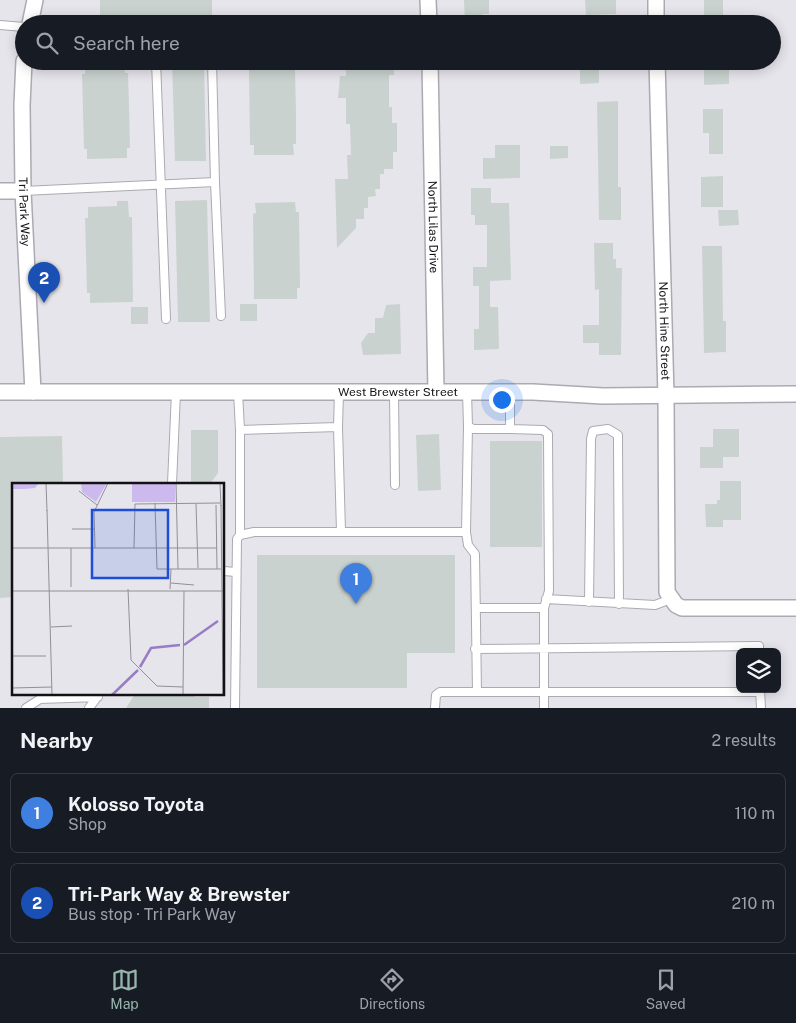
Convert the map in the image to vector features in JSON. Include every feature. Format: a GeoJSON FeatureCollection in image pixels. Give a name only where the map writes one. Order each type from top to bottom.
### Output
{"type":"FeatureCollection","features":[{"type":"Feature","properties":{"kind":"street"},"geometry":{"type":"LineString","coordinates":[[32,15],[35,0]]}},
{"type":"Feature","properties":{"kind":"street"},"geometry":{"type":"LineString","coordinates":[[428,0],[429,15]]}},
{"type":"Feature","properties":{"kind":"street"},"geometry":{"type":"LineString","coordinates":[[656,0],[656,15]]}},
{"type":"Feature","properties":{"kind":"street","name":"Tri Park Way"},"geometry":{"type":"LineString","coordinates":[[24,70],[22,105],[24,191],[33,392]]}},
{"type":"Feature","properties":{"kind":"street","name":"North Lilas Drive"},"geometry":{"type":"LineString","coordinates":[[430,70],[436,392]]}},
{"type":"Feature","properties":{"kind":"street","name":"North Hine Street"},"geometry":{"type":"LineString","coordinates":[[657,70],[666,396],[667,592],[671,599]]}},
{"type":"Feature","properties":{"kind":"street"},"geometry":{"type":"LineString","coordinates":[[0,192],[24,191]]}},
{"type":"Feature","properties":{"kind":"street","name":"West Brewster Street"},"geometry":{"type":"LineString","coordinates":[[0,392],[510,392],[603,396],[796,394]]}},
{"type":"Feature","properties":{"kind":"street"},"geometry":{"type":"LineString","coordinates":[[671,599],[682,608],[796,608]]}},
{"type":"Feature","properties":{"kind":"lane"},"geometry":{"type":"LineString","coordinates":[[0,25],[15,26]]}},
{"type":"Feature","properties":{"kind":"lane"},"geometry":{"type":"LineString","coordinates":[[156,70],[166,319]]}},
{"type":"Feature","properties":{"kind":"lane"},"geometry":{"type":"LineString","coordinates":[[212,70],[215,182],[222,316]]}},
{"type":"Feature","properties":{"kind":"lane"},"geometry":{"type":"LineString","coordinates":[[24,191],[215,182]]}},
{"type":"Feature","properties":{"kind":"lane"},"geometry":{"type":"LineString","coordinates":[[172,483],[176,392]]}},
{"type":"Feature","properties":{"kind":"lane"},"geometry":{"type":"LineString","coordinates":[[235,708],[236,572],[237,539],[240,535],[238,392]]}},
{"type":"Feature","properties":{"kind":"lane"},"geometry":{"type":"LineString","coordinates":[[339,392],[340,531]]}},
{"type":"Feature","properties":{"kind":"lane"},"geometry":{"type":"LineString","coordinates":[[394,392],[395,485]]}},
{"type":"Feature","properties":{"kind":"lane"},"geometry":{"type":"LineString","coordinates":[[467,392],[466,532],[468,545],[475,554],[477,692]]}},
{"type":"Feature","properties":{"kind":"lane"},"geometry":{"type":"LineString","coordinates":[[510,392],[510,429]]}},
{"type":"Feature","properties":{"kind":"lane"},"geometry":{"type":"LineString","coordinates":[[468,426],[473,429],[543,430],[548,434],[549,591],[545,604],[544,708]]}},
{"type":"Feature","properties":{"kind":"lane"},"geometry":{"type":"LineString","coordinates":[[240,430],[338,427]]}},
{"type":"Feature","properties":{"kind":"lane"},"geometry":{"type":"LineString","coordinates":[[589,602],[591,439],[594,431],[608,429],[618,435],[619,604]]}},
{"type":"Feature","properties":{"kind":"lane"},"geometry":{"type":"LineString","coordinates":[[240,535],[254,532],[466,532]]}},
{"type":"Feature","properties":{"kind":"lane"},"geometry":{"type":"LineString","coordinates":[[225,571],[236,572]]}},
{"type":"Feature","properties":{"kind":"lane"},"geometry":{"type":"LineString","coordinates":[[476,608],[589,602],[656,605],[671,599]]}},
{"type":"Feature","properties":{"kind":"lane"},"geometry":{"type":"LineString","coordinates":[[475,649],[546,646],[758,646],[758,648]]}},
{"type":"Feature","properties":{"kind":"lane"},"geometry":{"type":"LineString","coordinates":[[435,708],[436,695],[440,692],[736,691]]}},
{"type":"Feature","properties":{"kind":"lane"},"geometry":{"type":"LineString","coordinates":[[760,693],[761,708]]}},
{"type":"Feature","properties":{"kind":"lane"},"geometry":{"type":"LineString","coordinates":[[26,708],[40,699],[98,696]]}},
{"type":"Feature","properties":{"kind":"lane"},"geometry":{"type":"LineString","coordinates":[[89,708],[98,696]]}},
{"type":"Feature","properties":{"kind":"building"},"geometry":{"type":"Polygon","coordinates":[[[100,0],[212,0],[212,15],[100,15],[100,0]]]}},
{"type":"Feature","properties":{"kind":"building"},"geometry":{"type":"Polygon","coordinates":[[[464,0],[489,0],[489,14],[465,15],[464,0]]]}},
{"type":"Feature","properties":{"kind":"building"},"geometry":{"type":"Polygon","coordinates":[[[585,0],[616,0],[616,14],[586,15],[585,0]]]}},
{"type":"Feature","properties":{"kind":"building"},"geometry":{"type":"Polygon","coordinates":[[[704,0],[723,0],[723,15],[704,15],[704,0]]]}},
{"type":"Feature","properties":{"kind":"building"},"geometry":{"type":"Polygon","coordinates":[[[85,70],[125,70],[125,73],[128,73],[130,148],[127,148],[127,158],[87,159],[87,149],[84,149],[82,74],[85,74],[85,70]]]}},
{"type":"Feature","properties":{"kind":"building"},"geometry":{"type":"Polygon","coordinates":[[[172,70],[204,70],[206,161],[175,161],[172,70]]]}},
{"type":"Feature","properties":{"kind":"building"},"geometry":{"type":"Polygon","coordinates":[[[249,70],[295,70],[296,144],[293,144],[294,155],[254,155],[254,145],[250,145],[249,70]]]}},
{"type":"Feature","properties":{"kind":"building"},"geometry":{"type":"Polygon","coordinates":[[[346,70],[394,70],[394,75],[389,75],[389,107],[392,107],[392,123],[397,123],[397,152],[393,152],[393,169],[384,169],[384,174],[380,174],[380,189],[375,189],[376,196],[368,197],[368,208],[364,208],[364,219],[356,219],[356,228],[337,248],[335,179],[348,179],[347,155],[351,155],[350,124],[346,124],[346,98],[338,98],[340,76],[346,76],[346,70]]]}},
{"type":"Feature","properties":{"kind":"building"},"geometry":{"type":"Polygon","coordinates":[[[580,70],[599,70],[599,83],[580,84],[580,70]]]}},
{"type":"Feature","properties":{"kind":"building"},"geometry":{"type":"Polygon","coordinates":[[[704,70],[729,70],[729,84],[704,85],[704,70]]]}},
{"type":"Feature","properties":{"kind":"building"},"geometry":{"type":"Polygon","coordinates":[[[618,101],[618,187],[621,187],[621,220],[599,220],[597,102],[618,101]]]}},
{"type":"Feature","properties":{"kind":"building"},"geometry":{"type":"Polygon","coordinates":[[[703,109],[723,109],[723,154],[709,154],[709,133],[703,133],[703,109]]]}},
{"type":"Feature","properties":{"kind":"building"},"geometry":{"type":"Polygon","coordinates":[[[495,145],[520,145],[520,178],[483,179],[483,158],[495,158],[495,145]]]}},
{"type":"Feature","properties":{"kind":"building"},"geometry":{"type":"Polygon","coordinates":[[[550,146],[568,146],[568,158],[550,159],[550,146]]]}},
{"type":"Feature","properties":{"kind":"building"},"geometry":{"type":"Polygon","coordinates":[[[723,176],[723,207],[701,207],[701,177],[723,176]]]}},
{"type":"Feature","properties":{"kind":"building"},"geometry":{"type":"Polygon","coordinates":[[[471,188],[491,188],[491,203],[509,203],[511,280],[490,281],[490,307],[498,307],[499,349],[474,350],[474,329],[479,329],[479,286],[473,286],[473,267],[487,267],[487,225],[475,225],[475,215],[471,215],[471,188]]]}},
{"type":"Feature","properties":{"kind":"building"},"geometry":{"type":"Polygon","coordinates":[[[207,200],[210,322],[178,322],[175,201],[207,200]]]}},
{"type":"Feature","properties":{"kind":"building"},"geometry":{"type":"Polygon","coordinates":[[[117,201],[128,201],[129,217],[132,217],[133,302],[90,303],[90,293],[87,293],[85,218],[88,218],[88,207],[117,206],[117,201]]]}},
{"type":"Feature","properties":{"kind":"building"},"geometry":{"type":"Polygon","coordinates":[[[295,202],[296,212],[299,212],[300,288],[297,288],[297,299],[254,299],[253,214],[256,213],[255,203],[295,202]]]}},
{"type":"Feature","properties":{"kind":"building"},"geometry":{"type":"Polygon","coordinates":[[[718,210],[738,210],[739,225],[719,226],[718,210]]]}},
{"type":"Feature","properties":{"kind":"building"},"geometry":{"type":"Polygon","coordinates":[[[594,243],[613,243],[613,259],[616,259],[616,268],[622,268],[621,355],[599,355],[599,343],[583,343],[583,325],[599,325],[599,289],[595,290],[594,243]]]}},
{"type":"Feature","properties":{"kind":"building"},"geometry":{"type":"Polygon","coordinates":[[[702,246],[722,246],[723,321],[726,321],[726,352],[704,353],[702,246]]]}},
{"type":"Feature","properties":{"kind":"building"},"geometry":{"type":"Polygon","coordinates":[[[240,304],[257,304],[257,321],[240,321],[240,304]]]}},
{"type":"Feature","properties":{"kind":"building"},"geometry":{"type":"Polygon","coordinates":[[[400,304],[401,354],[363,355],[361,343],[368,333],[375,333],[375,318],[383,318],[386,305],[400,304]]]}},
{"type":"Feature","properties":{"kind":"building"},"geometry":{"type":"Polygon","coordinates":[[[131,307],[148,307],[148,324],[131,324],[131,307]]]}},
{"type":"Feature","properties":{"kind":"building"},"geometry":{"type":"Polygon","coordinates":[[[713,429],[739,429],[739,457],[723,457],[723,468],[700,468],[700,447],[713,447],[713,429]]]}},
{"type":"Feature","properties":{"kind":"building"},"geometry":{"type":"Polygon","coordinates":[[[191,430],[218,430],[218,473],[211,483],[191,483],[191,430]]]}},
{"type":"Feature","properties":{"kind":"building"},"geometry":{"type":"Polygon","coordinates":[[[439,434],[441,490],[418,491],[416,435],[439,434]]]}},
{"type":"Feature","properties":{"kind":"building"},"geometry":{"type":"Polygon","coordinates":[[[62,436],[63,483],[12,483],[12,597],[0,598],[0,437],[62,436]]]}},
{"type":"Feature","properties":{"kind":"building"},"geometry":{"type":"Polygon","coordinates":[[[490,441],[542,441],[542,547],[490,547],[490,441]]]}},
{"type":"Feature","properties":{"kind":"building"},"geometry":{"type":"Polygon","coordinates":[[[720,481],[741,481],[741,520],[723,520],[723,527],[706,527],[705,504],[717,504],[717,500],[720,500],[720,481]]]}},
{"type":"Feature","properties":{"kind":"building"},"geometry":{"type":"Polygon","coordinates":[[[257,555],[455,555],[455,653],[407,653],[407,688],[257,688],[257,555]]]}},
{"type":"Feature","properties":{"kind":"building"},"geometry":{"type":"Polygon","coordinates":[[[134,696],[209,697],[209,708],[126,708],[134,696]]]}},
{"type":"Feature","properties":{"kind":"place","name":"Tri-Park Way & Brewster"},"geometry":{"type":"Point","coordinates":[44,303]}},
{"type":"Feature","properties":{"kind":"place","name":"Kolosso Toyota"},"geometry":{"type":"Point","coordinates":[356,604]}}]}
